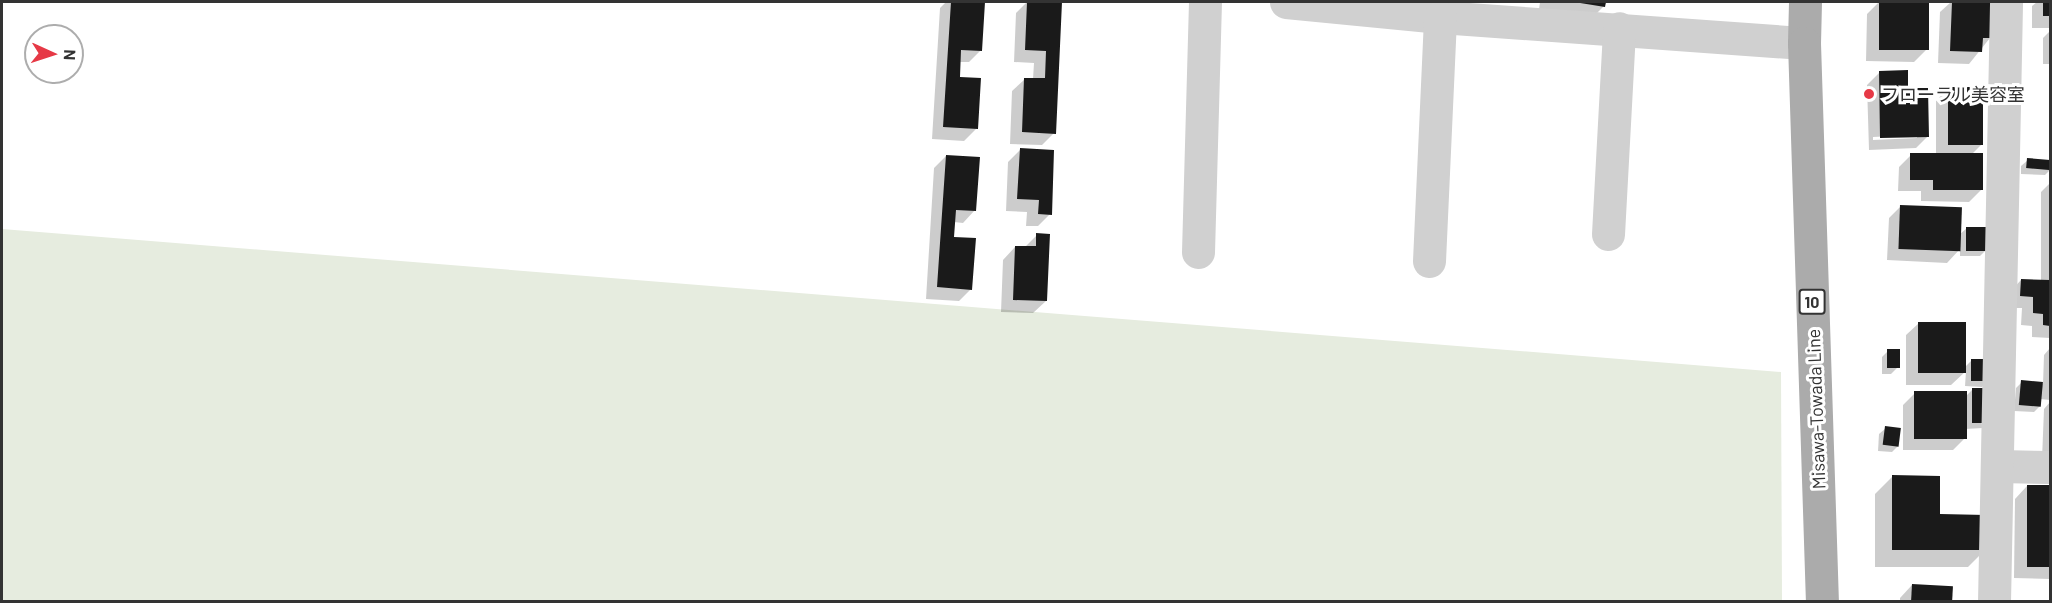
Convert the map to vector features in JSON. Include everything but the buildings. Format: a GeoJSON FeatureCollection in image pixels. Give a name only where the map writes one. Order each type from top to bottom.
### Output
{"type":"FeatureCollection","features":[{"type":"Feature","properties":{"kind":"main road","name":"Misawa-Towada Line"},"geometry":{"type":"LineString","coordinates":[[1805,2],[1804,43],[1822,602]]}},
{"type":"Feature","properties":{"kind":"street"},"geometry":{"type":"LineString","coordinates":[[1198,252],[1205,2]]}},
{"type":"Feature","properties":{"kind":"street"},"geometry":{"type":"LineString","coordinates":[[1286,2],[1440,17],[1804,43]]}},
{"type":"Feature","properties":{"kind":"street"},"geometry":{"type":"LineString","coordinates":[[1994,602],[2006,2]]}},
{"type":"Feature","properties":{"kind":"street"},"geometry":{"type":"LineString","coordinates":[[1429,261],[1440,17]]}},
{"type":"Feature","properties":{"kind":"street"},"geometry":{"type":"LineString","coordinates":[[1608,234],[1619,28]]}},
{"type":"Feature","properties":{"kind":"street"},"geometry":{"type":"LineString","coordinates":[[1998,466],[2050,467]]}},
{"type":"Feature","properties":{"kind":"shaded area"},"geometry":{"type":"Polygon","coordinates":[[[2,229],[1781,372],[1782,601],[2,601],[2,229]]]}},
{"type":"Feature","properties":{"kind":"place","name":"フローラル美容室"},"geometry":{"type":"Point","coordinates":[1869,94]}}]}
